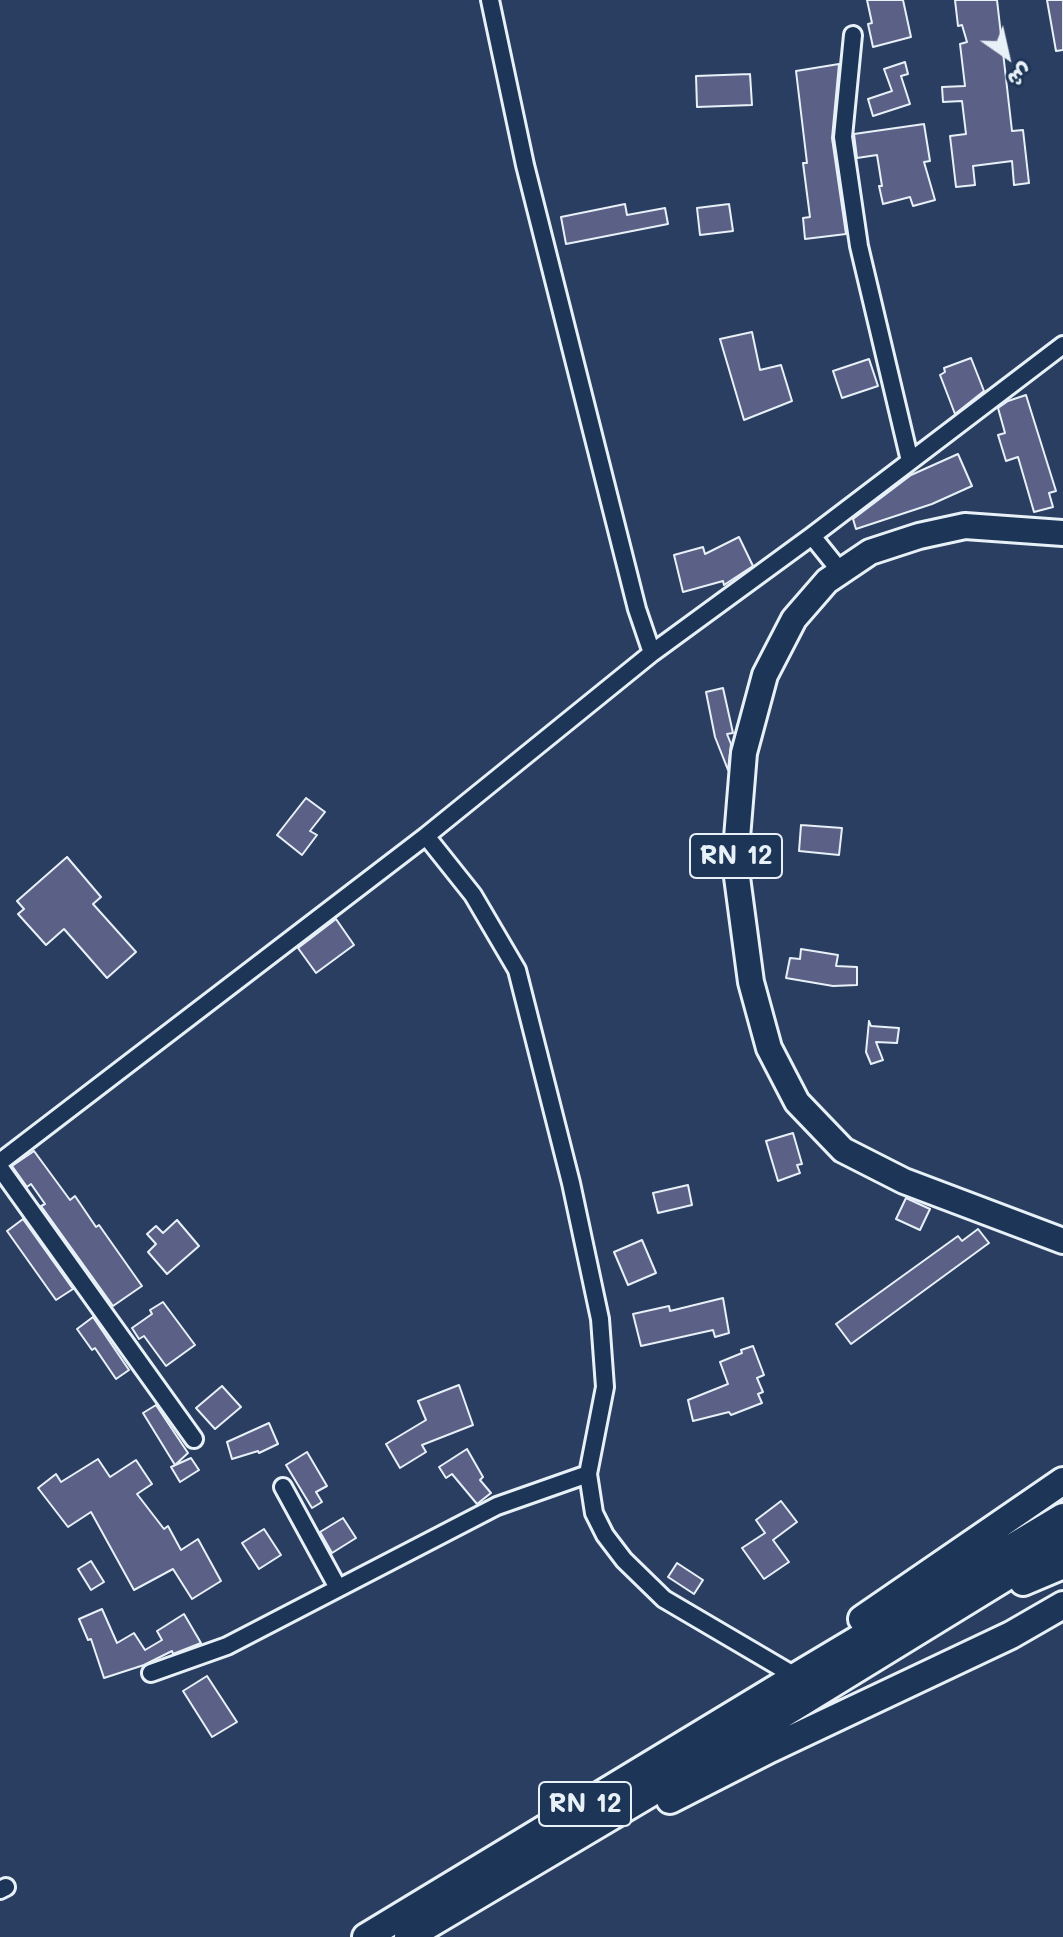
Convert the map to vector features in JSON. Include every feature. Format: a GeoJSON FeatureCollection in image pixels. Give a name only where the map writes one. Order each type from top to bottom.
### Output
{"type":"FeatureCollection","features":[{"type":"Feature","properties":{"kind":"highway","name":"RN 12"},"geometry":{"type":"LineString","coordinates":[[366,1937],[800,1673],[875,1609],[1063,1481]]}},
{"type":"Feature","properties":{"kind":"highway"},"geometry":{"type":"LineString","coordinates":[[800,1673],[1063,1517]]}},
{"type":"Feature","properties":{"kind":"highway"},"geometry":{"type":"LineString","coordinates":[[974,1598],[1063,1542]]}},
{"type":"Feature","properties":{"kind":"highway","name":"RN 12"},"geometry":{"type":"LineString","coordinates":[[408,1937],[974,1598],[1063,1566]]}},
{"type":"Feature","properties":{"kind":"highway"},"geometry":{"type":"LineString","coordinates":[[1019,1630],[1063,1566]]}},
{"type":"Feature","properties":{"kind":"highway"},"geometry":{"type":"LineString","coordinates":[[466,1902],[770,1749],[1019,1630],[1063,1605]]}},
{"type":"Feature","properties":{"kind":"main road","name":"RN 12"},"geometry":{"type":"LineString","coordinates":[[1056,1238],[904,1181],[843,1150],[797,1102],[769,1048],[751,982],[735,862],[744,753],[765,675],[794,619],[827,581],[870,552],[919,536],[965,526],[1063,533]]}},
{"type":"Feature","properties":{"kind":"street"},"geometry":{"type":"LineString","coordinates":[[490,0],[525,165],[637,609],[652,653]]}},
{"type":"Feature","properties":{"kind":"street"},"geometry":{"type":"LineString","coordinates":[[853,35],[843,137],[859,246],[910,461]]}},
{"type":"Feature","properties":{"kind":"street"},"geometry":{"type":"LineString","coordinates":[[194,1439],[0,1165],[426,836],[652,653],[1063,345]]}},
{"type":"Feature","properties":{"kind":"street"},"geometry":{"type":"LineString","coordinates":[[812,536],[841,572]]}},
{"type":"Feature","properties":{"kind":"street"},"geometry":{"type":"LineString","coordinates":[[426,836],[473,895],[517,970],[575,1198],[600,1319],[605,1387],[588,1474],[594,1513],[605,1535],[624,1560],[664,1599],[800,1673]]}},
{"type":"Feature","properties":{"kind":"street"},"geometry":{"type":"LineString","coordinates":[[151,1673],[227,1646],[497,1506],[588,1474]]}},
{"type":"Feature","properties":{"kind":"street"},"geometry":{"type":"LineString","coordinates":[[283,1487],[338,1588]]}},
{"type":"Feature","properties":{"kind":"building"},"geometry":{"type":"Polygon","coordinates":[[[867,0],[903,0],[911,37],[873,47],[867,0]]]}},
{"type":"Feature","properties":{"kind":"building"},"geometry":{"type":"Polygon","coordinates":[[[955,0],[997,0],[1012,131],[1023,130],[1029,183],[1014,185],[1012,161],[973,166],[975,185],[956,187],[950,136],[966,134],[962,101],[943,102],[942,87],[965,86],[960,44],[967,42],[962,25],[958,26],[955,0]]]}},
{"type":"Feature","properties":{"kind":"building"},"geometry":{"type":"Polygon","coordinates":[[[1047,0],[1063,0],[1063,50],[1056,51],[1047,0]]]}},
{"type":"Feature","properties":{"kind":"building"},"geometry":{"type":"Polygon","coordinates":[[[905,62],[908,74],[901,76],[910,104],[873,116],[868,99],[892,91],[884,69],[905,62]]]}},
{"type":"Feature","properties":{"kind":"building"},"geometry":{"type":"Polygon","coordinates":[[[839,64],[832,138],[846,234],[805,239],[803,218],[810,217],[796,71],[839,64]]]}},
{"type":"Feature","properties":{"kind":"building"},"geometry":{"type":"Polygon","coordinates":[[[750,74],[752,105],[697,107],[696,76],[750,74]]]}},
{"type":"Feature","properties":{"kind":"building"},"geometry":{"type":"Polygon","coordinates":[[[924,124],[930,161],[924,162],[935,200],[913,206],[910,197],[883,204],[877,155],[857,158],[854,134],[924,124]]]}},
{"type":"Feature","properties":{"kind":"building"},"geometry":{"type":"Polygon","coordinates":[[[625,204],[627,215],[665,208],[668,224],[566,244],[561,217],[625,204]]]}},
{"type":"Feature","properties":{"kind":"building"},"geometry":{"type":"Polygon","coordinates":[[[729,204],[733,231],[700,235],[697,208],[729,204]]]}},
{"type":"Feature","properties":{"kind":"building"},"geometry":{"type":"Polygon","coordinates":[[[752,332],[760,370],[781,365],[792,401],[744,420],[720,339],[752,332]]]}},
{"type":"Feature","properties":{"kind":"building"},"geometry":{"type":"Polygon","coordinates":[[[971,358],[984,391],[955,414],[940,375],[945,372],[944,368],[971,358]]]}},
{"type":"Feature","properties":{"kind":"building"},"geometry":{"type":"Polygon","coordinates":[[[869,359],[878,386],[842,398],[833,371],[869,359]]]}},
{"type":"Feature","properties":{"kind":"building"},"geometry":{"type":"Polygon","coordinates":[[[1026,395],[1056,491],[1049,493],[1053,507],[1034,512],[1018,457],[1006,461],[998,435],[1005,433],[998,408],[1026,395]]]}},
{"type":"Feature","properties":{"kind":"building"},"geometry":{"type":"Polygon","coordinates":[[[958,454],[972,486],[932,504],[856,529],[853,519],[911,475],[958,454]]]}},
{"type":"Feature","properties":{"kind":"building"},"geometry":{"type":"Polygon","coordinates":[[[739,537],[753,566],[724,585],[723,581],[683,592],[674,555],[703,547],[705,554],[739,537]]]}},
{"type":"Feature","properties":{"kind":"building"},"geometry":{"type":"Polygon","coordinates":[[[723,688],[733,733],[727,734],[731,744],[728,770],[715,737],[706,692],[723,688]]]}},
{"type":"Feature","properties":{"kind":"building"},"geometry":{"type":"Polygon","coordinates":[[[306,798],[325,812],[310,831],[317,835],[302,855],[277,835],[306,798]]]}},
{"type":"Feature","properties":{"kind":"building"},"geometry":{"type":"Polygon","coordinates":[[[801,825],[842,828],[839,855],[799,851],[801,825]]]}},
{"type":"Feature","properties":{"kind":"building"},"geometry":{"type":"Polygon","coordinates":[[[67,857],[101,897],[93,904],[136,952],[107,978],[64,929],[46,945],[18,914],[24,909],[17,901],[67,857]]]}},
{"type":"Feature","properties":{"kind":"building"},"geometry":{"type":"Polygon","coordinates":[[[336,919],[354,945],[316,973],[298,948],[336,919]]]}},
{"type":"Feature","properties":{"kind":"building"},"geometry":{"type":"Polygon","coordinates":[[[801,949],[838,955],[836,966],[857,967],[857,985],[833,986],[786,978],[790,958],[800,959],[801,949]]]}},
{"type":"Feature","properties":{"kind":"building"},"geometry":{"type":"Polygon","coordinates":[[[869,1021],[871,1026],[899,1028],[897,1043],[876,1042],[883,1060],[871,1064],[866,1052],[869,1021]]]}},
{"type":"Feature","properties":{"kind":"building"},"geometry":{"type":"Polygon","coordinates":[[[793,1133],[802,1164],[797,1165],[800,1173],[778,1181],[766,1141],[793,1133]]]}},
{"type":"Feature","properties":{"kind":"building"},"geometry":{"type":"Polygon","coordinates":[[[34,1151],[70,1200],[75,1196],[96,1227],[99,1225],[142,1286],[113,1306],[41,1206],[45,1204],[31,1184],[27,1187],[12,1166],[34,1151]]]}},
{"type":"Feature","properties":{"kind":"building"},"geometry":{"type":"Polygon","coordinates":[[[688,1185],[692,1205],[658,1213],[653,1193],[688,1185]]]}},
{"type":"Feature","properties":{"kind":"building"},"geometry":{"type":"Polygon","coordinates":[[[906,1198],[930,1209],[920,1230],[896,1219],[906,1198]]]}},
{"type":"Feature","properties":{"kind":"building"},"geometry":{"type":"Polygon","coordinates":[[[23,1219],[73,1289],[56,1300],[7,1231],[23,1219]]]}},
{"type":"Feature","properties":{"kind":"building"},"geometry":{"type":"Polygon","coordinates":[[[177,1220],[199,1246],[167,1274],[148,1252],[156,1244],[147,1234],[156,1226],[163,1233],[177,1220]]]}},
{"type":"Feature","properties":{"kind":"building"},"geometry":{"type":"Polygon","coordinates":[[[978,1229],[989,1243],[851,1344],[836,1324],[958,1236],[962,1241],[978,1229]]]}},
{"type":"Feature","properties":{"kind":"building"},"geometry":{"type":"Polygon","coordinates":[[[642,1240],[656,1273],[628,1285],[614,1252],[642,1240]]]}},
{"type":"Feature","properties":{"kind":"building"},"geometry":{"type":"Polygon","coordinates":[[[723,1298],[729,1333],[715,1337],[713,1330],[641,1346],[633,1314],[669,1306],[670,1311],[723,1298]]]}},
{"type":"Feature","properties":{"kind":"building"},"geometry":{"type":"Polygon","coordinates":[[[163,1302],[195,1345],[166,1366],[144,1336],[139,1339],[132,1328],[163,1302]]]}},
{"type":"Feature","properties":{"kind":"building"},"geometry":{"type":"Polygon","coordinates":[[[93,1317],[129,1370],[116,1379],[95,1348],[92,1350],[77,1329],[93,1317]]]}},
{"type":"Feature","properties":{"kind":"building"},"geometry":{"type":"Polygon","coordinates":[[[753,1346],[764,1375],[757,1378],[763,1392],[758,1394],[762,1403],[731,1415],[729,1412],[693,1421],[688,1400],[728,1384],[720,1362],[753,1346]]]}},
{"type":"Feature","properties":{"kind":"building"},"geometry":{"type":"Polygon","coordinates":[[[459,1385],[473,1425],[422,1445],[426,1452],[400,1468],[386,1444],[426,1420],[418,1401],[459,1385]]]}},
{"type":"Feature","properties":{"kind":"building"},"geometry":{"type":"Polygon","coordinates":[[[222,1386],[241,1407],[215,1429],[196,1408],[222,1386]]]}},
{"type":"Feature","properties":{"kind":"building"},"geometry":{"type":"Polygon","coordinates":[[[156,1405],[188,1453],[175,1465],[143,1413],[156,1405]]]}},
{"type":"Feature","properties":{"kind":"building"},"geometry":{"type":"Polygon","coordinates":[[[269,1423],[278,1444],[259,1453],[232,1459],[227,1442],[269,1423]]]}},
{"type":"Feature","properties":{"kind":"building"},"geometry":{"type":"Polygon","coordinates":[[[467,1449],[483,1477],[480,1480],[491,1493],[477,1504],[452,1474],[446,1478],[439,1467],[467,1449]]]}},
{"type":"Feature","properties":{"kind":"building"},"geometry":{"type":"Polygon","coordinates":[[[307,1452],[327,1486],[316,1492],[322,1502],[312,1508],[286,1465],[307,1452]]]}},
{"type":"Feature","properties":{"kind":"building"},"geometry":{"type":"Polygon","coordinates":[[[191,1458],[199,1470],[180,1482],[171,1467],[191,1458]]]}},
{"type":"Feature","properties":{"kind":"building"},"geometry":{"type":"Polygon","coordinates":[[[98,1459],[110,1477],[136,1460],[152,1484],[137,1494],[164,1529],[168,1526],[181,1550],[198,1539],[221,1581],[192,1599],[173,1569],[134,1590],[91,1512],[68,1527],[38,1488],[56,1474],[61,1482],[98,1459]]]}},
{"type":"Feature","properties":{"kind":"building"},"geometry":{"type":"Polygon","coordinates":[[[781,1501],[797,1522],[773,1540],[789,1562],[764,1579],[742,1548],[765,1533],[756,1520],[781,1501]]]}},
{"type":"Feature","properties":{"kind":"building"},"geometry":{"type":"Polygon","coordinates":[[[343,1518],[356,1538],[332,1553],[320,1532],[343,1518]]]}},
{"type":"Feature","properties":{"kind":"building"},"geometry":{"type":"Polygon","coordinates":[[[264,1529],[281,1555],[259,1569],[242,1543],[264,1529]]]}},
{"type":"Feature","properties":{"kind":"building"},"geometry":{"type":"Polygon","coordinates":[[[91,1561],[104,1582],[91,1590],[78,1569],[91,1561]]]}},
{"type":"Feature","properties":{"kind":"building"},"geometry":{"type":"Polygon","coordinates":[[[677,1563],[703,1580],[694,1594],[668,1577],[677,1563]]]}},
{"type":"Feature","properties":{"kind":"building"},"geometry":{"type":"Polygon","coordinates":[[[102,1609],[117,1643],[134,1633],[145,1650],[162,1640],[157,1631],[184,1614],[201,1643],[104,1678],[91,1639],[88,1640],[79,1619],[102,1609]]]}},
{"type":"Feature","properties":{"kind":"building"},"geometry":{"type":"Polygon","coordinates":[[[207,1676],[237,1722],[212,1737],[183,1691],[207,1676]]]}}]}
